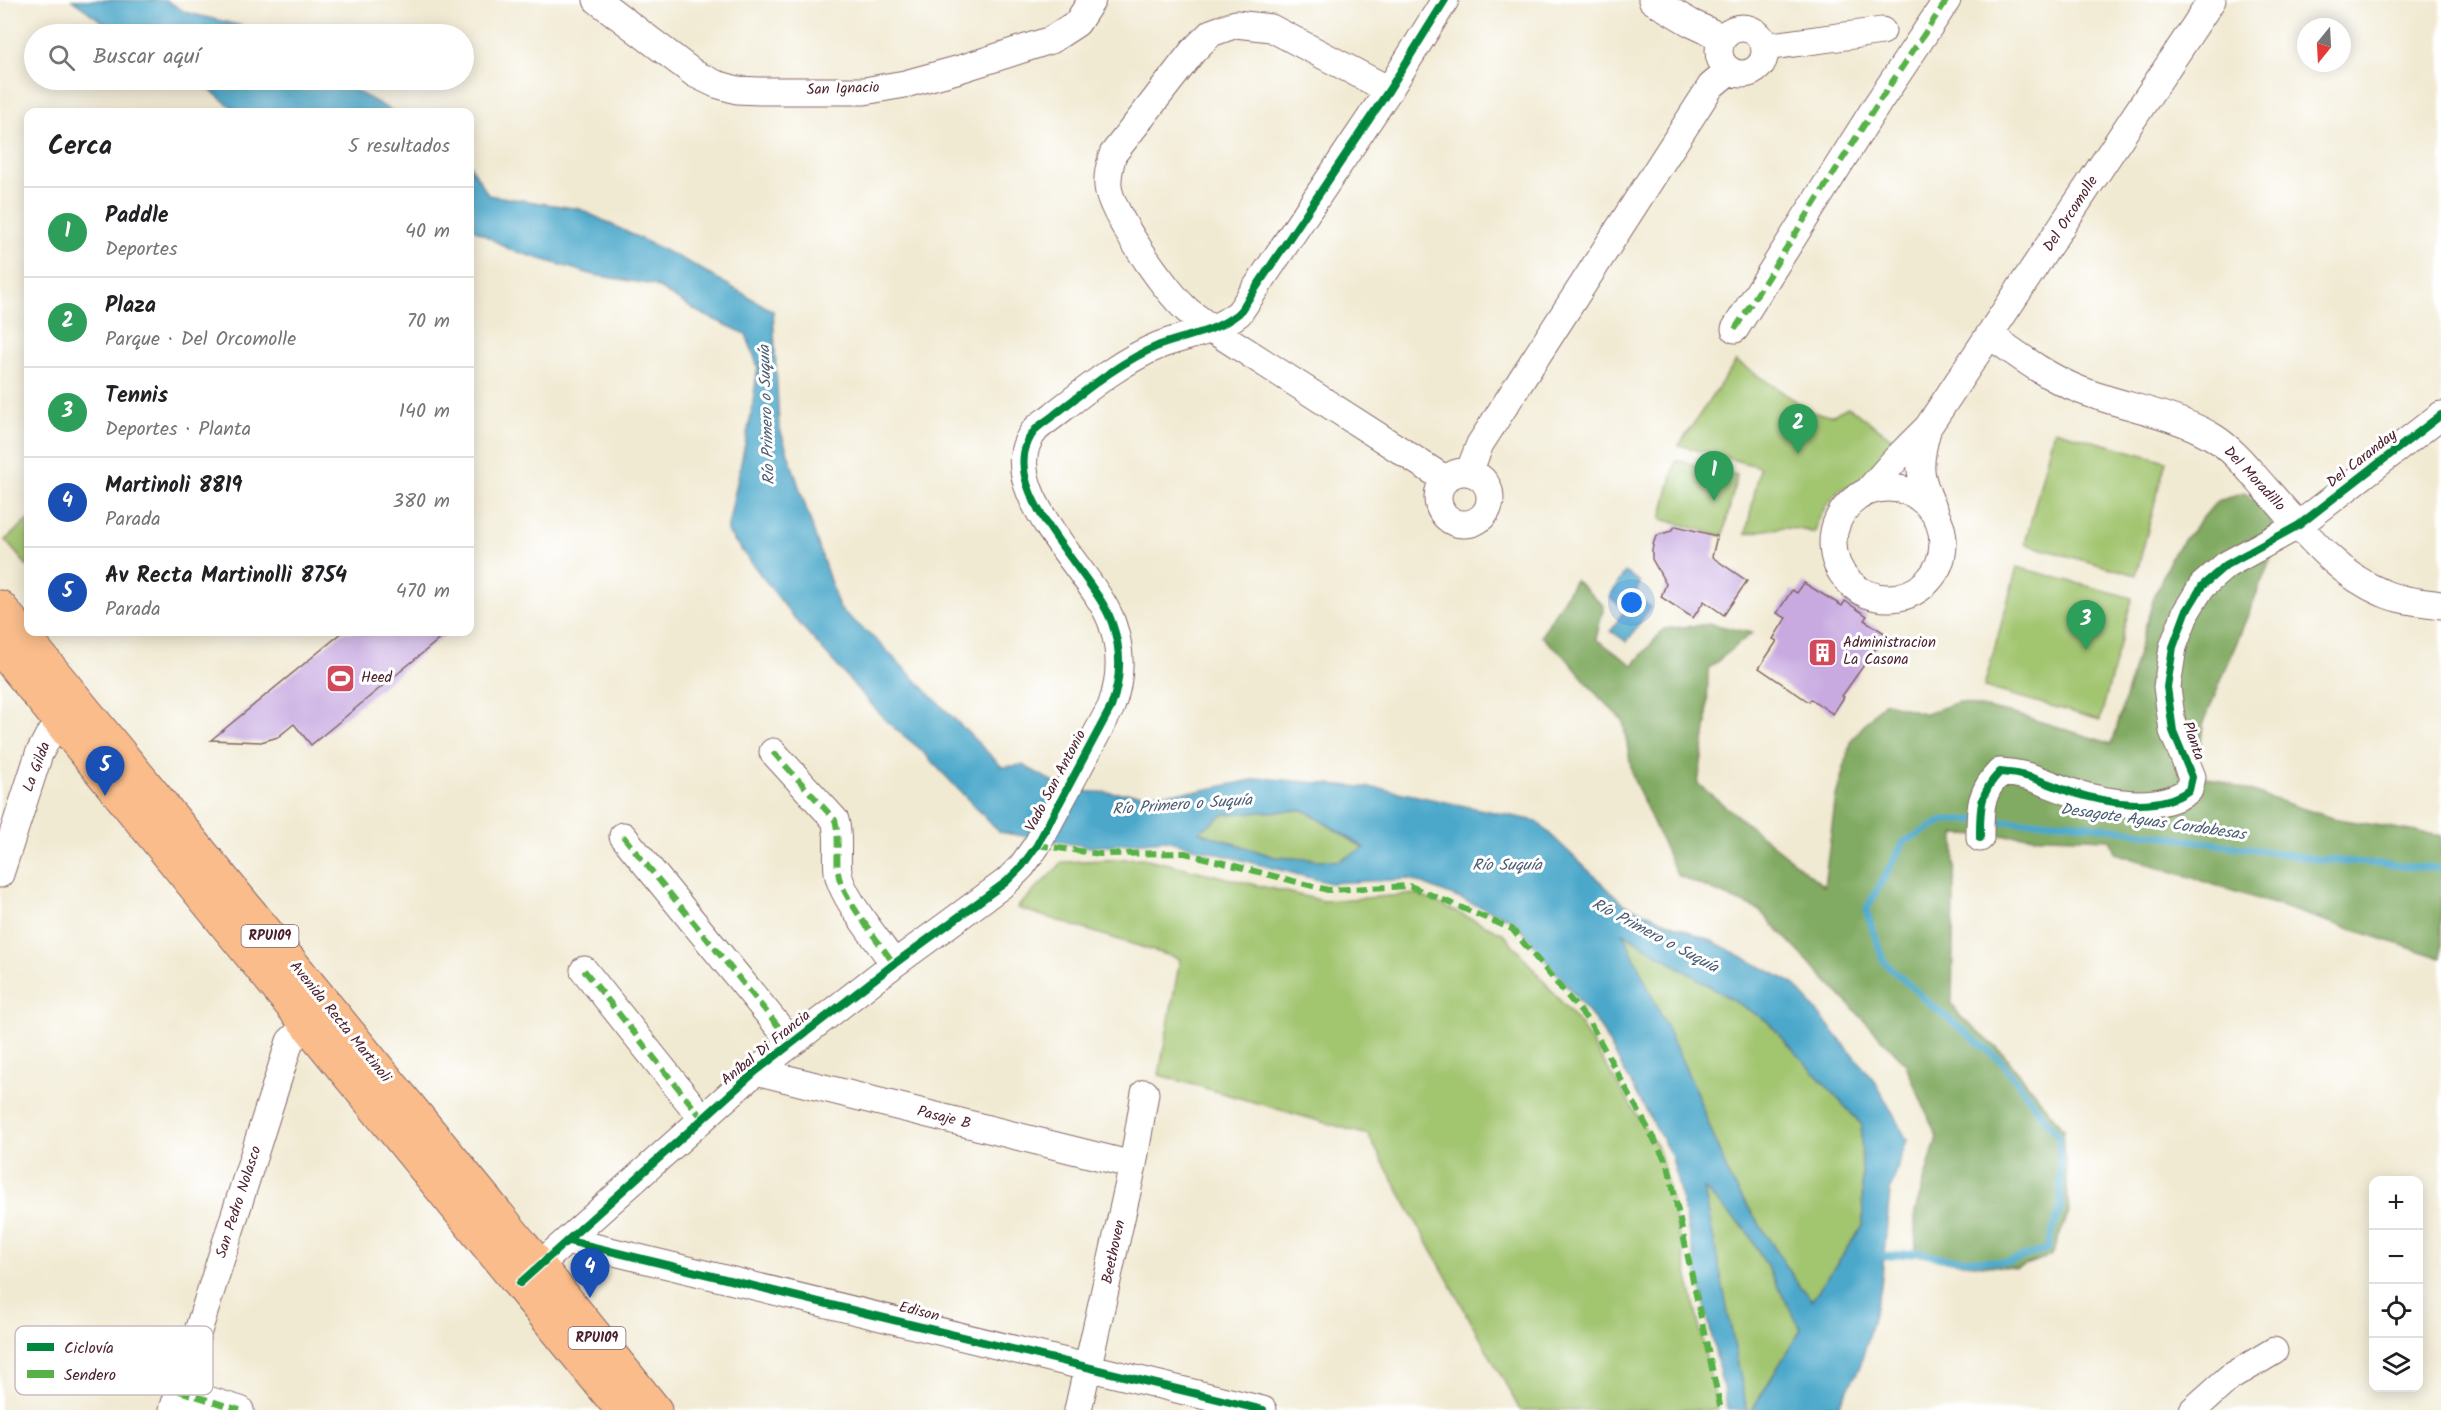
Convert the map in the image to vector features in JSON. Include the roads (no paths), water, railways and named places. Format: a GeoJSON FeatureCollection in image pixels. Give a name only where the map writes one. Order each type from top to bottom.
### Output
{"type":"FeatureCollection","features":[{"type":"Feature","properties":{"kind":"main road","name":"Avenida Recta Martinoli"},"geometry":{"type":"LineString","coordinates":[[0,607],[71,714],[530,1275],[631,1406]]}},
{"type":"Feature","properties":{"kind":"main road","name":"Avenida Recta Martinoli"},"geometry":{"type":"LineString","coordinates":[[0,648],[71,714]]}},
{"type":"Feature","properties":{"kind":"street","name":"San Ignacio"},"geometry":{"type":"LineString","coordinates":[[597,0],[695,74],[716,84],[737,90],[806,91],[864,91],[905,84],[960,69],[1051,40],[1077,23],[1092,0]]}},
{"type":"Feature","properties":{"kind":"street","name":"Vado San Antonio"},"geometry":{"type":"LineString","coordinates":[[1027,860],[1111,707],[1119,687],[1120,663],[1112,622],[1102,602],[1038,509],[1028,490],[1023,469],[1026,446],[1036,429],[1084,390],[1159,345],[1213,330],[1239,313],[1389,90],[1445,0]]}},
{"type":"Feature","properties":{"kind":"street"},"geometry":{"type":"LineString","coordinates":[[1652,0],[1691,24],[1723,38]]}},
{"type":"Feature","properties":{"kind":"street"},"geometry":{"type":"LineString","coordinates":[[1735,329],[1878,103],[1947,0]]}},
{"type":"Feature","properties":{"kind":"street","name":"Del Orcomolle"},"geometry":{"type":"LineString","coordinates":[[1928,427],[1991,336],[2212,0]]}},
{"type":"Feature","properties":{"kind":"street"},"geometry":{"type":"LineString","coordinates":[[1389,90],[1271,28],[1236,24],[1211,33],[1193,51],[1113,154],[1108,172],[1108,188],[1113,204],[1168,289],[1186,309],[1213,330],[1457,476],[1480,444],[1711,86],[1730,71]]}},
{"type":"Feature","properties":{"kind":"street"},"geometry":{"type":"LineString","coordinates":[[1743,28],[1758,34],[1765,47],[1763,62],[1752,73],[1736,74],[1730,71],[1724,66],[1718,52],[1723,38],[1736,29],[1743,28]]}},
{"type":"Feature","properties":{"kind":"street"},"geometry":{"type":"LineString","coordinates":[[1765,47],[1882,32]]}},
{"type":"Feature","properties":{"kind":"street","name":"Del Moradillo"},"geometry":{"type":"LineString","coordinates":[[1991,336],[2055,379],[2080,390],[2190,426],[2213,438],[2248,468],[2328,556],[2369,587],[2385,594],[2441,605]]}},
{"type":"Feature","properties":{"kind":"street","name":"Del Caranday"},"geometry":{"type":"LineString","coordinates":[[2299,525],[2441,415]]}},
{"type":"Feature","properties":{"kind":"street"},"geometry":{"type":"LineString","coordinates":[[1928,427],[1920,453],[1919,471],[1927,496],[1943,531],[1944,549],[1939,567],[1929,582],[1914,593],[1897,598],[1879,598],[1861,592],[1847,581],[1837,566],[1832,548],[1833,530],[1840,513],[1853,500],[1868,491],[1928,427]]}},
{"type":"Feature","properties":{"kind":"street"},"geometry":{"type":"LineString","coordinates":[[1868,491],[1887,488],[1906,490],[1922,499],[1935,513]]}},
{"type":"Feature","properties":{"kind":"street","name":"Planta"},"geometry":{"type":"LineString","coordinates":[[1980,837],[1981,805],[1987,785],[2000,772],[2026,775],[2071,792],[2112,801],[2156,802],[2179,798],[2189,790],[2192,777],[2173,731],[2168,687],[2173,647],[2186,612],[2202,586],[2226,565],[2299,525]]}},
{"type":"Feature","properties":{"kind":"street","name":"La Gilda"},"geometry":{"type":"LineString","coordinates":[[0,874],[39,754],[48,737],[71,714]]}},
{"type":"Feature","properties":{"kind":"street"},"geometry":{"type":"LineString","coordinates":[[773,752],[835,820],[838,873],[843,887],[894,964]]}},
{"type":"Feature","properties":{"kind":"street"},"geometry":{"type":"LineString","coordinates":[[623,836],[792,1043]]}},
{"type":"Feature","properties":{"kind":"street","name":"Aníbal Di Francia"},"geometry":{"type":"LineString","coordinates":[[530,1275],[756,1071],[894,964],[1006,882],[1027,860]]}},
{"type":"Feature","properties":{"kind":"street"},"geometry":{"type":"LineString","coordinates":[[584,970],[702,1118]]}},
{"type":"Feature","properties":{"kind":"street","name":"San Pedro Nolasco"},"geometry":{"type":"LineString","coordinates":[[200,1326],[290,1041],[317,1015]]}},
{"type":"Feature","properties":{"kind":"street","name":"Pasaje B"},"geometry":{"type":"LineString","coordinates":[[756,1071],[1133,1165]]}},
{"type":"Feature","properties":{"kind":"street","name":"Beethoven"},"geometry":{"type":"LineString","coordinates":[[1078,1410],[1133,1165],[1145,1093]]}},
{"type":"Feature","properties":{"kind":"street","name":"Edison"},"geometry":{"type":"LineString","coordinates":[[568,1241],[1263,1410]]}},
{"type":"Feature","properties":{"kind":"street"},"geometry":{"type":"LineString","coordinates":[[2193,1410],[2229,1378],[2274,1351]]}},
{"type":"Feature","properties":{"kind":"street"},"geometry":{"type":"LineString","coordinates":[[176,1401],[240,1410]]}},
{"type":"Feature","properties":{"kind":"water"},"geometry":{"type":"Polygon","coordinates":[[[72,0],[166,0],[185,12],[234,24],[105,24],[72,0]]]}},
{"type":"Feature","properties":{"kind":"water"},"geometry":{"type":"Polygon","coordinates":[[[210,90],[354,90],[387,108],[234,108],[210,90]]]}},
{"type":"Feature","properties":{"kind":"water","name":"Río Suquía"},"geometry":{"type":"Polygon","coordinates":[[[474,172],[488,195],[580,209],[692,264],[773,311],[779,426],[839,608],[877,641],[1002,767],[1023,765],[1069,791],[1148,794],[1198,791],[1262,778],[1384,789],[1536,821],[1624,904],[1714,942],[1794,984],[1876,1083],[1907,1140],[1890,1190],[1881,1288],[1860,1367],[1836,1410],[1752,1410],[1801,1329],[1748,1232],[1704,1189],[1747,1410],[1728,1410],[1672,1157],[1598,1024],[1514,920],[1410,879],[1330,883],[1165,840],[1090,847],[999,832],[919,748],[887,722],[791,614],[727,531],[751,415],[758,367],[746,334],[700,313],[654,285],[594,275],[511,250],[474,229],[474,172]],[[1304,810],[1225,814],[1199,832],[1275,857],[1338,861],[1365,848],[1304,810]],[[1623,933],[1695,1089],[1730,1179],[1800,1287],[1812,1300],[1863,1225],[1861,1124],[1767,1021],[1623,933]]]}},
{"type":"Feature","properties":{"kind":"water"},"geometry":{"type":"Polygon","coordinates":[[[1625,572],[1640,582],[1636,594],[1650,607],[1627,642],[1611,631],[1625,609],[1609,597],[1625,572]]]}},
{"type":"Feature","properties":{"kind":"waterway","name":"Desagote Aguas Cordobesas"},"geometry":{"type":"LineString","coordinates":[[1877,1258],[1919,1252],[1941,1258],[2008,1262],[2047,1249],[2061,1206],[2059,1137],[2001,1061],[1929,1003],[1884,962],[1866,910],[1904,842],[1944,820],[1974,820]]}},
{"type":"Feature","properties":{"kind":"waterway","name":"Desagote Aguas Cordobesas"},"geometry":{"type":"LineString","coordinates":[[1985,821],[2067,822],[2318,859],[2441,869]]}},
{"type":"Feature","properties":{"kind":"place","name":"Plaza"},"geometry":{"type":"Point","coordinates":[1798,454]}},
{"type":"Feature","properties":{"kind":"place","name":"Paddle"},"geometry":{"type":"Point","coordinates":[1714,501]}},
{"type":"Feature","properties":{"kind":"place","name":"Tennis"},"geometry":{"type":"Point","coordinates":[2086,650]}},
{"type":"Feature","properties":{"kind":"place","name":"Administracion La Casona"},"geometry":{"type":"Point","coordinates":[1822,652]}},
{"type":"Feature","properties":{"kind":"place","name":"Heed"},"geometry":{"type":"Point","coordinates":[340,678]}},
{"type":"Feature","properties":{"kind":"place","name":"Av Recta Martinolli 8754"},"geometry":{"type":"Point","coordinates":[105,796]}},
{"type":"Feature","properties":{"kind":"place","name":"Martinoli 8819"},"geometry":{"type":"Point","coordinates":[590,1298]}},
{"type":"Feature","properties":{"kind":"water label","name":"Río Primero o Suquía"},"geometry":{"type":"Point","coordinates":[767,415]}},
{"type":"Feature","properties":{"kind":"water label","name":"Río Primero o Suquía"},"geometry":{"type":"Point","coordinates":[1182,805]}},
{"type":"Feature","properties":{"kind":"water label","name":"Río Primero o Suquía"},"geometry":{"type":"Point","coordinates":[1655,936]}}]}
